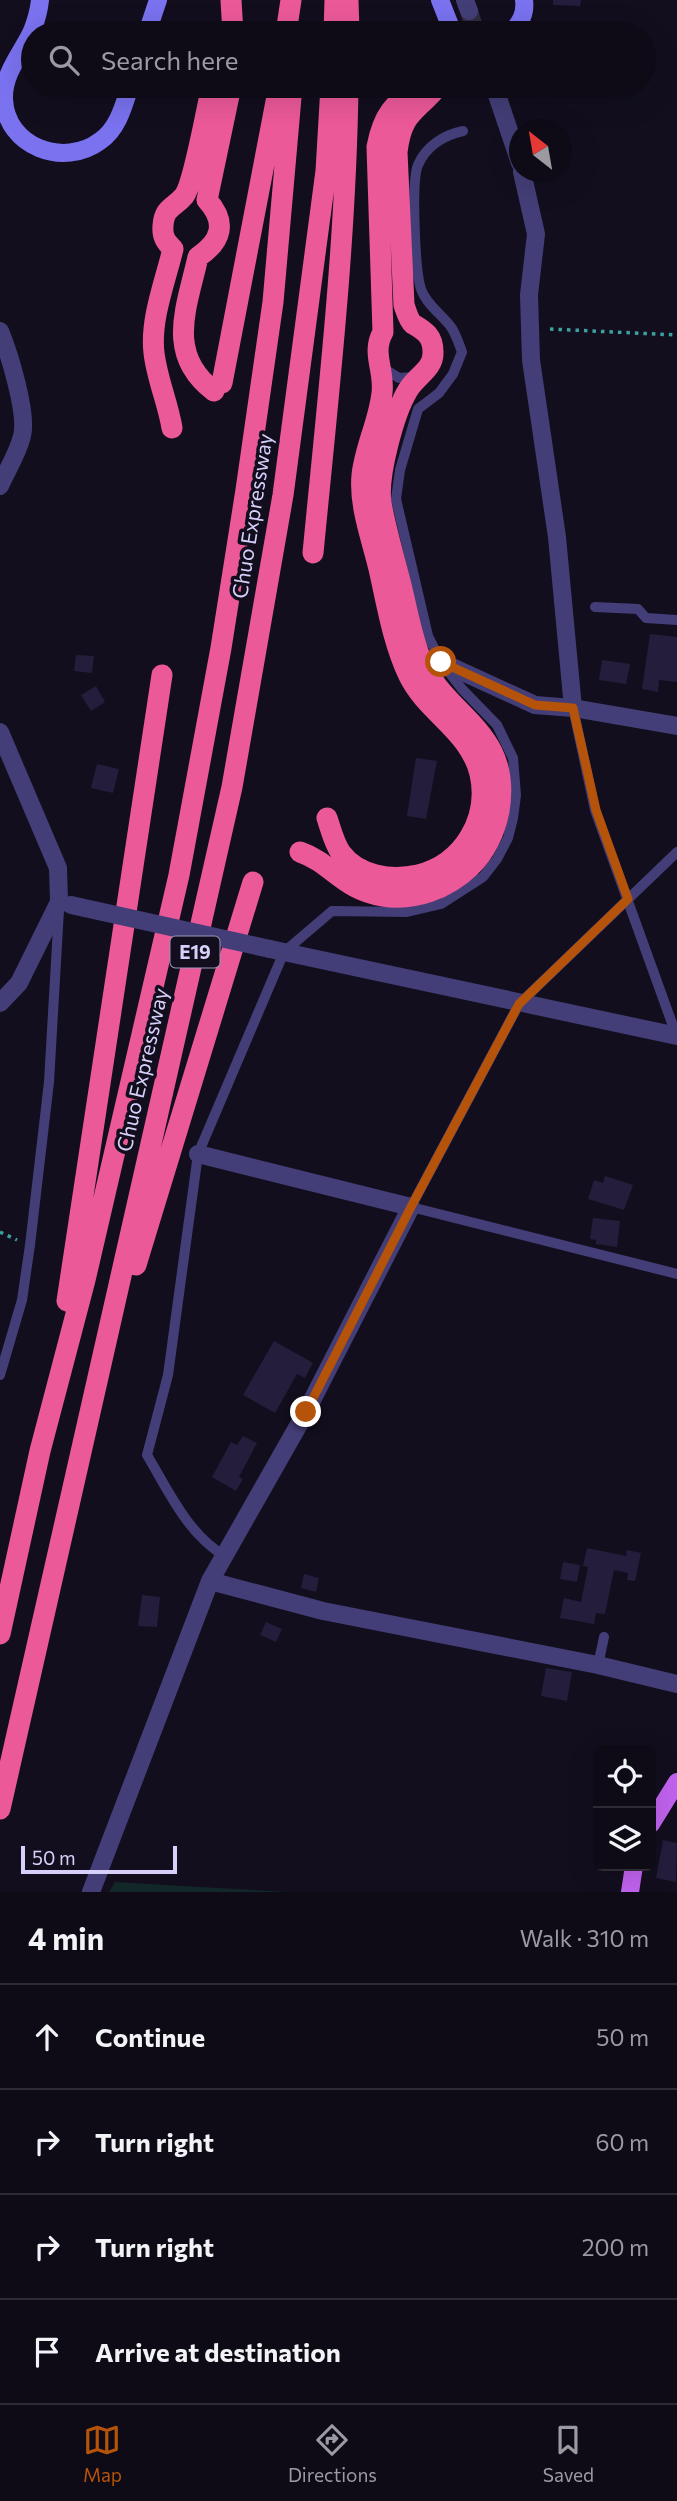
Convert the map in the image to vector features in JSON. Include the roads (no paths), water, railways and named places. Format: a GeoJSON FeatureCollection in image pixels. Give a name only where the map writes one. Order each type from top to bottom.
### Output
{"type":"FeatureCollection","features":[{"type":"Feature","properties":{"kind":"highway"},"geometry":{"type":"LineString","coordinates":[[288,21],[291,0]]}},
{"type":"Feature","properties":{"kind":"highway"},"geometry":{"type":"LineString","coordinates":[[296,21],[298,0]]}},
{"type":"Feature","properties":{"kind":"highway"},"geometry":{"type":"LineString","coordinates":[[334,21],[335,0]]}},
{"type":"Feature","properties":{"kind":"highway"},"geometry":{"type":"LineString","coordinates":[[348,0],[349,21]]}},
{"type":"Feature","properties":{"kind":"highway"},"geometry":{"type":"LineString","coordinates":[[172,428],[169,407],[153,351],[156,320],[173,249],[164,240],[163,226],[166,212],[184,196],[209,98]]}},
{"type":"Feature","properties":{"kind":"highway"},"geometry":{"type":"LineString","coordinates":[[228,98],[207,200],[218,212],[220,226],[210,249],[198,257],[182,333],[184,351],[202,382],[218,387],[277,98]]}},
{"type":"Feature","properties":{"kind":"highway","name":"Chuo Expressway"},"geometry":{"type":"LineString","coordinates":[[0,1634],[40,1451],[85,1280],[167,926],[214,688],[273,302],[291,98]]}},
{"type":"Feature","properties":{"kind":"highway","name":"Chuo Expressway"},"geometry":{"type":"LineString","coordinates":[[0,1809],[234,774],[283,495],[326,171],[330,98]]}},
{"type":"Feature","properties":{"kind":"highway"},"geometry":{"type":"LineString","coordinates":[[313,553],[337,310],[348,98]]}},
{"type":"Feature","properties":{"kind":"highway"},"geometry":{"type":"LineString","coordinates":[[327,818],[335,842],[351,864],[378,876],[408,877],[438,869],[462,848],[478,822],[481,805],[480,774],[468,745],[417,690],[402,660],[365,513],[362,477],[380,406],[382,368],[376,354],[378,340],[383,332],[377,147],[381,128],[390,109],[404,98]]}},
{"type":"Feature","properties":{"kind":"highway"},"geometry":{"type":"LineString","coordinates":[[300,852],[313,856],[350,885],[364,891],[394,898],[411,897],[453,882],[470,867],[486,848],[498,814],[501,781],[491,750],[474,723],[435,684],[419,656],[381,501],[382,468],[402,400],[417,377],[427,370],[434,351],[427,332],[412,323],[404,305],[402,291],[398,144],[407,117],[426,98]]}},
{"type":"Feature","properties":{"kind":"highway"},"geometry":{"type":"LineString","coordinates":[[40,1451],[68,1294],[162,675]]}},
{"type":"Feature","properties":{"kind":"highway"},"geometry":{"type":"LineString","coordinates":[[87,1423],[253,882]]}},
{"type":"Feature","properties":{"kind":"main road"},"geometry":{"type":"LineString","coordinates":[[656,1816],[677,1782]]}},
{"type":"Feature","properties":{"kind":"main road"},"geometry":{"type":"LineString","coordinates":[[629,1892],[633,1871]]}},
{"type":"Feature","properties":{"kind":"street"},"geometry":{"type":"LineString","coordinates":[[34,21],[40,0]]}},
{"type":"Feature","properties":{"kind":"street"},"geometry":{"type":"LineString","coordinates":[[151,21],[158,0]]}},
{"type":"Feature","properties":{"kind":"street"},"geometry":{"type":"LineString","coordinates":[[440,0],[448,21]]}},
{"type":"Feature","properties":{"kind":"street"},"geometry":{"type":"LineString","coordinates":[[521,21],[525,9],[524,0]]}},
{"type":"Feature","properties":{"kind":"street"},"geometry":{"type":"LineString","coordinates":[[21,51],[7,78],[4,97],[9,121],[28,144],[44,151],[65,154],[83,150],[101,141],[112,130],[127,98]]}},
{"type":"Feature","properties":{"kind":"street"},"geometry":{"type":"LineString","coordinates":[[497,98],[499,119],[509,140]]}},
{"type":"Feature","properties":{"kind":"street"},"geometry":{"type":"LineString","coordinates":[[524,182],[536,234],[530,295],[531,360],[557,537],[573,708]]}},
{"type":"Feature","properties":{"kind":"street"},"geometry":{"type":"LineString","coordinates":[[0,331],[8,350],[24,413],[23,436],[0,486]]}},
{"type":"Feature","properties":{"kind":"street"},"geometry":{"type":"LineString","coordinates":[[441,662],[535,705],[573,708],[677,726]]}},
{"type":"Feature","properties":{"kind":"street"},"geometry":{"type":"LineString","coordinates":[[0,732],[58,868],[65,904],[19,984],[0,1003]]}},
{"type":"Feature","properties":{"kind":"street"},"geometry":{"type":"LineString","coordinates":[[65,904],[677,1036]]}},
{"type":"Feature","properties":{"kind":"street"},"geometry":{"type":"LineString","coordinates":[[91,1892],[210,1581],[306,1412],[411,1207],[198,1154]]}},
{"type":"Feature","properties":{"kind":"street"},"geometry":{"type":"LineString","coordinates":[[210,1581],[323,1611],[598,1665],[677,1684]]}},
{"type":"Feature","properties":{"kind":"lane"},"geometry":{"type":"LineString","coordinates":[[225,1556],[211,1548],[185,1517],[147,1455],[168,1375],[198,1154],[277,950],[332,911],[408,912],[441,904],[483,877],[508,838],[513,818],[516,795],[513,758],[497,724],[462,690],[441,662],[428,636],[396,499],[400,470],[418,409],[439,393],[453,374],[462,352],[453,328],[422,292],[416,254],[416,167],[428,150],[447,135],[463,131]]}},
{"type":"Feature","properties":{"kind":"lane"},"geometry":{"type":"LineString","coordinates":[[184,196],[207,200]]}},
{"type":"Feature","properties":{"kind":"lane"},"geometry":{"type":"LineString","coordinates":[[173,249],[198,257]]}},
{"type":"Feature","properties":{"kind":"lane"},"geometry":{"type":"LineString","coordinates":[[383,332],[396,323],[412,323]]}},
{"type":"Feature","properties":{"kind":"lane"},"geometry":{"type":"LineString","coordinates":[[382,368],[399,378],[417,377]]}},
{"type":"Feature","properties":{"kind":"lane"},"geometry":{"type":"LineString","coordinates":[[596,607],[638,609],[646,618],[677,620]]}},
{"type":"Feature","properties":{"kind":"lane"},"geometry":{"type":"LineString","coordinates":[[573,708],[596,810],[677,1036]]}},
{"type":"Feature","properties":{"kind":"lane"},"geometry":{"type":"LineString","coordinates":[[677,852],[519,1004],[411,1207],[677,1274]]}},
{"type":"Feature","properties":{"kind":"lane"},"geometry":{"type":"LineString","coordinates":[[0,1375],[22,1300],[30,1245],[49,1082],[65,904]]}},
{"type":"Feature","properties":{"kind":"lane"},"geometry":{"type":"LineString","coordinates":[[598,1665],[604,1637]]}},
{"type":"Feature","properties":{"kind":"tunnel"},"geometry":{"type":"LineString","coordinates":[[469,11],[472,21]]}}]}
